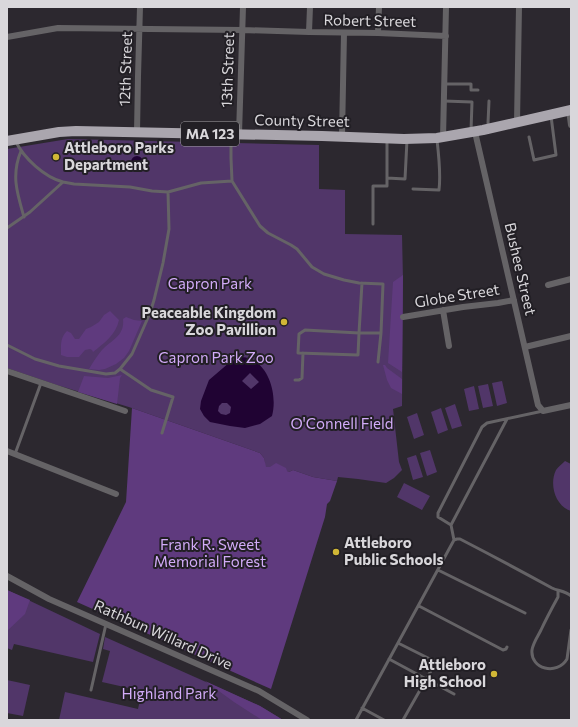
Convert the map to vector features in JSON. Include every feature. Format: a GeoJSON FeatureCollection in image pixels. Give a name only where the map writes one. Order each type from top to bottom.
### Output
{"type":"FeatureCollection","features":[{"type":"Feature","properties":{"kind":"highway","name":"County Street"},"geometry":{"type":"LineString","coordinates":[[11,140],[59,132],[76,131],[342,136],[407,139],[440,138],[490,129],[570,110]]}},
{"type":"Feature","properties":{"kind":"street","name":"12th Street"},"geometry":{"type":"LineString","coordinates":[[137,132],[140,7]]}},
{"type":"Feature","properties":{"kind":"street","name":"13th Street"},"geometry":{"type":"LineString","coordinates":[[235,134],[243,7]]}},
{"type":"Feature","properties":{"kind":"street"},"geometry":{"type":"LineString","coordinates":[[309,32],[310,7]]}},
{"type":"Feature","properties":{"kind":"street"},"geometry":{"type":"LineString","coordinates":[[378,33],[379,7]]}},
{"type":"Feature","properties":{"kind":"street"},"geometry":{"type":"LineString","coordinates":[[440,138],[444,101],[446,7]]}},
{"type":"Feature","properties":{"kind":"street"},"geometry":{"type":"LineString","coordinates":[[517,122],[519,7]]}},
{"type":"Feature","properties":{"kind":"street","name":"Robert Street"},"geometry":{"type":"LineString","coordinates":[[7,37],[58,28],[242,30],[446,36]]}},
{"type":"Feature","properties":{"kind":"street"},"geometry":{"type":"LineString","coordinates":[[342,136],[344,33]]}},
{"type":"Feature","properties":{"kind":"street"},"geometry":{"type":"LineString","coordinates":[[570,110],[571,125]]}},
{"type":"Feature","properties":{"kind":"street","name":"Bushee Street"},"geometry":{"type":"LineString","coordinates":[[473,132],[538,405],[543,411]]}},
{"type":"Feature","properties":{"kind":"street"},"geometry":{"type":"LineString","coordinates":[[548,285],[571,279]]}},
{"type":"Feature","properties":{"kind":"street","name":"Globe Street"},"geometry":{"type":"LineString","coordinates":[[403,317],[514,300]]}},
{"type":"Feature","properties":{"kind":"street"},"geometry":{"type":"LineString","coordinates":[[443,310],[449,346]]}},
{"type":"Feature","properties":{"kind":"street"},"geometry":{"type":"LineString","coordinates":[[525,347],[571,336]]}},
{"type":"Feature","properties":{"kind":"street"},"geometry":{"type":"LineString","coordinates":[[7,372],[125,411]]}},
{"type":"Feature","properties":{"kind":"street"},"geometry":{"type":"LineString","coordinates":[[543,411],[571,405]]}},
{"type":"Feature","properties":{"kind":"street"},"geometry":{"type":"LineString","coordinates":[[7,451],[116,494]]}},
{"type":"Feature","properties":{"kind":"street","name":"Rathbun Willard Drive"},"geometry":{"type":"LineString","coordinates":[[7,576],[49,599],[259,691],[307,720]]}},
{"type":"Feature","properties":{"kind":"lane"},"geometry":{"type":"LineString","coordinates":[[444,84],[471,84],[471,90],[478,90]]}},
{"type":"Feature","properties":{"kind":"lane"},"geometry":{"type":"LineString","coordinates":[[444,101],[472,102],[473,132]]}},
{"type":"Feature","properties":{"kind":"lane"},"geometry":{"type":"LineString","coordinates":[[489,101],[488,123],[490,129]]}},
{"type":"Feature","properties":{"kind":"lane"},"geometry":{"type":"LineString","coordinates":[[529,137],[534,160],[556,155],[551,115]]}},
{"type":"Feature","properties":{"kind":"lane"},"geometry":{"type":"LineString","coordinates":[[235,134],[230,158],[232,181],[260,226],[268,233],[291,244],[312,267],[320,272],[344,280],[383,284],[378,362]]}},
{"type":"Feature","properties":{"kind":"lane"},"geometry":{"type":"LineString","coordinates":[[373,224],[373,186],[387,186],[387,138]]}},
{"type":"Feature","properties":{"kind":"lane"},"geometry":{"type":"LineString","coordinates":[[413,189],[438,190],[440,184],[440,138]]}},
{"type":"Feature","properties":{"kind":"lane"},"geometry":{"type":"LineString","coordinates":[[387,178],[405,179],[407,139]]}},
{"type":"Feature","properties":{"kind":"lane"},"geometry":{"type":"LineString","coordinates":[[11,140],[40,170],[63,182],[130,187],[168,192],[201,183],[232,181]]}},
{"type":"Feature","properties":{"kind":"lane"},"geometry":{"type":"LineString","coordinates":[[22,151],[17,161],[15,174],[24,217]]}},
{"type":"Feature","properties":{"kind":"lane"},"geometry":{"type":"LineString","coordinates":[[7,228],[24,217],[63,182]]}},
{"type":"Feature","properties":{"kind":"lane"},"geometry":{"type":"LineString","coordinates":[[7,346],[35,359],[59,366],[106,374],[115,373],[120,369],[132,354],[150,313],[154,300],[169,229],[168,192]]}},
{"type":"Feature","properties":{"kind":"lane"},"geometry":{"type":"LineString","coordinates":[[362,283],[359,333],[358,355],[298,353],[299,334],[305,330],[359,333],[381,333]]}},
{"type":"Feature","properties":{"kind":"lane"},"geometry":{"type":"LineString","coordinates":[[295,380],[302,378],[303,353]]}},
{"type":"Feature","properties":{"kind":"lane"},"geometry":{"type":"LineString","coordinates":[[120,369],[152,390],[174,397],[162,433]]}},
{"type":"Feature","properties":{"kind":"lane"},"geometry":{"type":"LineString","coordinates":[[15,454],[41,383]]}},
{"type":"Feature","properties":{"kind":"lane"},"geometry":{"type":"LineString","coordinates":[[451,525],[438,517],[438,513],[482,427],[487,423],[543,411]]}},
{"type":"Feature","properties":{"kind":"lane"},"geometry":{"type":"LineString","coordinates":[[356,720],[454,540],[451,525],[507,418]]}},
{"type":"Feature","properties":{"kind":"lane"},"geometry":{"type":"LineString","coordinates":[[454,540],[460,539],[558,591],[567,593],[571,596]]}},
{"type":"Feature","properties":{"kind":"lane"},"geometry":{"type":"LineString","coordinates":[[438,570],[525,613]]}},
{"type":"Feature","properties":{"kind":"lane"},"geometry":{"type":"LineString","coordinates":[[558,591],[558,597],[532,649],[533,656],[537,663],[544,668],[551,669],[557,668],[565,662],[567,659],[571,630]]}},
{"type":"Feature","properties":{"kind":"lane"},"geometry":{"type":"LineString","coordinates":[[419,606],[503,650],[507,647]]}},
{"type":"Feature","properties":{"kind":"lane"},"geometry":{"type":"LineString","coordinates":[[91,690],[106,624]]}},
{"type":"Feature","properties":{"kind":"lane"},"geometry":{"type":"LineString","coordinates":[[398,643],[436,662],[404,720]]}},
{"type":"Feature","properties":{"kind":"lane"},"geometry":{"type":"LineString","coordinates":[[389,659],[454,694]]}},
{"type":"Feature","properties":{"kind":"lane"},"geometry":{"type":"LineString","coordinates":[[362,708],[382,719]]}},
{"type":"Feature","properties":{"kind":"green space","name":"Capron Park"},"geometry":{"type":"Polygon","coordinates":[[[68,139],[319,145],[319,189],[345,190],[345,234],[402,235],[402,406],[393,409],[399,462],[402,470],[394,478],[386,483],[338,477],[337,481],[313,477],[293,470],[289,472],[265,467],[264,458],[260,453],[132,408],[7,368],[7,149],[68,139]]]}},
{"type":"Feature","properties":{"kind":"green space"},"geometry":{"type":"Polygon","coordinates":[[[403,275],[402,372],[388,363],[393,282],[403,275]]]}},
{"type":"Feature","properties":{"kind":"green space"},"geometry":{"type":"Polygon","coordinates":[[[110,311],[119,320],[115,330],[105,342],[93,352],[90,349],[85,350],[79,357],[67,357],[61,355],[62,339],[67,331],[71,333],[75,339],[79,339],[86,329],[99,322],[104,315],[110,311]]]}},
{"type":"Feature","properties":{"kind":"green space"},"geometry":{"type":"Polygon","coordinates":[[[126,317],[142,321],[129,351],[124,358],[116,364],[105,369],[89,369],[102,350],[120,334],[123,319],[126,317]]]}},
{"type":"Feature","properties":{"kind":"green space"},"geometry":{"type":"Polygon","coordinates":[[[383,365],[402,379],[402,394],[391,388],[383,365]]]}},
{"type":"Feature","properties":{"kind":"green space"},"geometry":{"type":"Polygon","coordinates":[[[122,375],[120,378],[117,404],[78,392],[84,376],[108,378],[122,375]]]}},
{"type":"Feature","properties":{"kind":"green space"},"geometry":{"type":"Polygon","coordinates":[[[502,381],[507,403],[497,406],[492,383],[502,381]]]}},
{"type":"Feature","properties":{"kind":"green space"},"geometry":{"type":"Polygon","coordinates":[[[488,384],[493,406],[483,408],[478,386],[488,384]]]}},
{"type":"Feature","properties":{"kind":"green space"},"geometry":{"type":"Polygon","coordinates":[[[474,386],[479,409],[469,411],[464,389],[474,386]]]}},
{"type":"Feature","properties":{"kind":"green space"},"geometry":{"type":"Polygon","coordinates":[[[455,404],[462,426],[452,429],[445,408],[455,404]]]}},
{"type":"Feature","properties":{"kind":"green space","name":"Frank R. Sweet Memorial Forest"},"geometry":{"type":"Polygon","coordinates":[[[132,408],[260,453],[264,458],[266,467],[270,467],[276,463],[286,468],[289,472],[293,470],[313,477],[337,481],[330,501],[327,504],[325,517],[271,689],[77,602],[126,502],[132,408]]]}},
{"type":"Feature","properties":{"kind":"green space"},"geometry":{"type":"Polygon","coordinates":[[[441,408],[448,430],[438,434],[431,412],[441,408]]]}},
{"type":"Feature","properties":{"kind":"green space"},"geometry":{"type":"Polygon","coordinates":[[[417,413],[424,435],[414,439],[407,417],[417,413]]]}},
{"type":"Feature","properties":{"kind":"green space"},"geometry":{"type":"Polygon","coordinates":[[[430,450],[437,472],[427,476],[420,453],[430,450]]]}},
{"type":"Feature","properties":{"kind":"green space"},"geometry":{"type":"Polygon","coordinates":[[[416,455],[423,477],[413,480],[407,458],[416,455]]]}},
{"type":"Feature","properties":{"kind":"green space"},"geometry":{"type":"Polygon","coordinates":[[[565,461],[571,464],[571,511],[565,508],[557,500],[553,488],[556,470],[565,461]]]}},
{"type":"Feature","properties":{"kind":"green space"},"geometry":{"type":"Polygon","coordinates":[[[404,483],[430,496],[422,510],[397,497],[404,483]]]}},
{"type":"Feature","properties":{"kind":"green space","name":"Highland Park"},"geometry":{"type":"Polygon","coordinates":[[[7,590],[100,634],[93,662],[14,644],[12,650],[7,648],[7,590]]]}},
{"type":"Feature","properties":{"kind":"green space"},"geometry":{"type":"Polygon","coordinates":[[[7,590],[30,600],[25,614],[7,631],[7,590]]]}},
{"type":"Feature","properties":{"kind":"green space","name":"Highland Park"},"geometry":{"type":"Polygon","coordinates":[[[105,637],[260,706],[283,720],[59,720],[65,692],[138,709],[142,691],[102,682],[110,651],[103,649],[105,637]]]}},
{"type":"Feature","properties":{"kind":"green space"},"geometry":{"type":"Polygon","coordinates":[[[7,680],[30,685],[23,716],[7,713],[7,680]]]}},
{"type":"Feature","properties":{"kind":"green space"},"geometry":{"type":"Polygon","coordinates":[[[205,681],[260,706],[283,720],[262,720],[205,681]]]}},
{"type":"Feature","properties":{"kind":"shaded area"},"geometry":{"type":"Polygon","coordinates":[[[135,156],[139,156],[143,162],[139,168],[135,168],[131,164],[131,160],[135,156]]]}},
{"type":"Feature","properties":{"kind":"shaded area"},"geometry":{"type":"Polygon","coordinates":[[[242,357],[251,359],[258,364],[269,379],[274,398],[274,407],[272,416],[260,424],[245,428],[210,422],[200,409],[201,401],[209,380],[230,362],[242,357]],[[250,373],[242,381],[251,389],[259,382],[250,373]],[[222,403],[219,406],[218,411],[221,414],[226,415],[230,413],[231,407],[227,403],[222,403]]]}},
{"type":"Feature","properties":{"kind":"place","name":"Attleboro Parks Department"},"geometry":{"type":"Point","coordinates":[56,157]}},
{"type":"Feature","properties":{"kind":"place","name":"Peaceable Kingdom Zoo Pavillion"},"geometry":{"type":"Point","coordinates":[284,322]}},
{"type":"Feature","properties":{"kind":"place","name":"Attleboro Public Schools"},"geometry":{"type":"Point","coordinates":[336,552]}},
{"type":"Feature","properties":{"kind":"place","name":"Attleboro High School"},"geometry":{"type":"Point","coordinates":[494,674]}},
{"type":"Feature","properties":{"kind":"park label","name":"Capron Park Zoo"},"geometry":{"type":"Point","coordinates":[216,358]}},
{"type":"Feature","properties":{"kind":"park label","name":"O'Connell Field"},"geometry":{"type":"Point","coordinates":[342,424]}}]}
